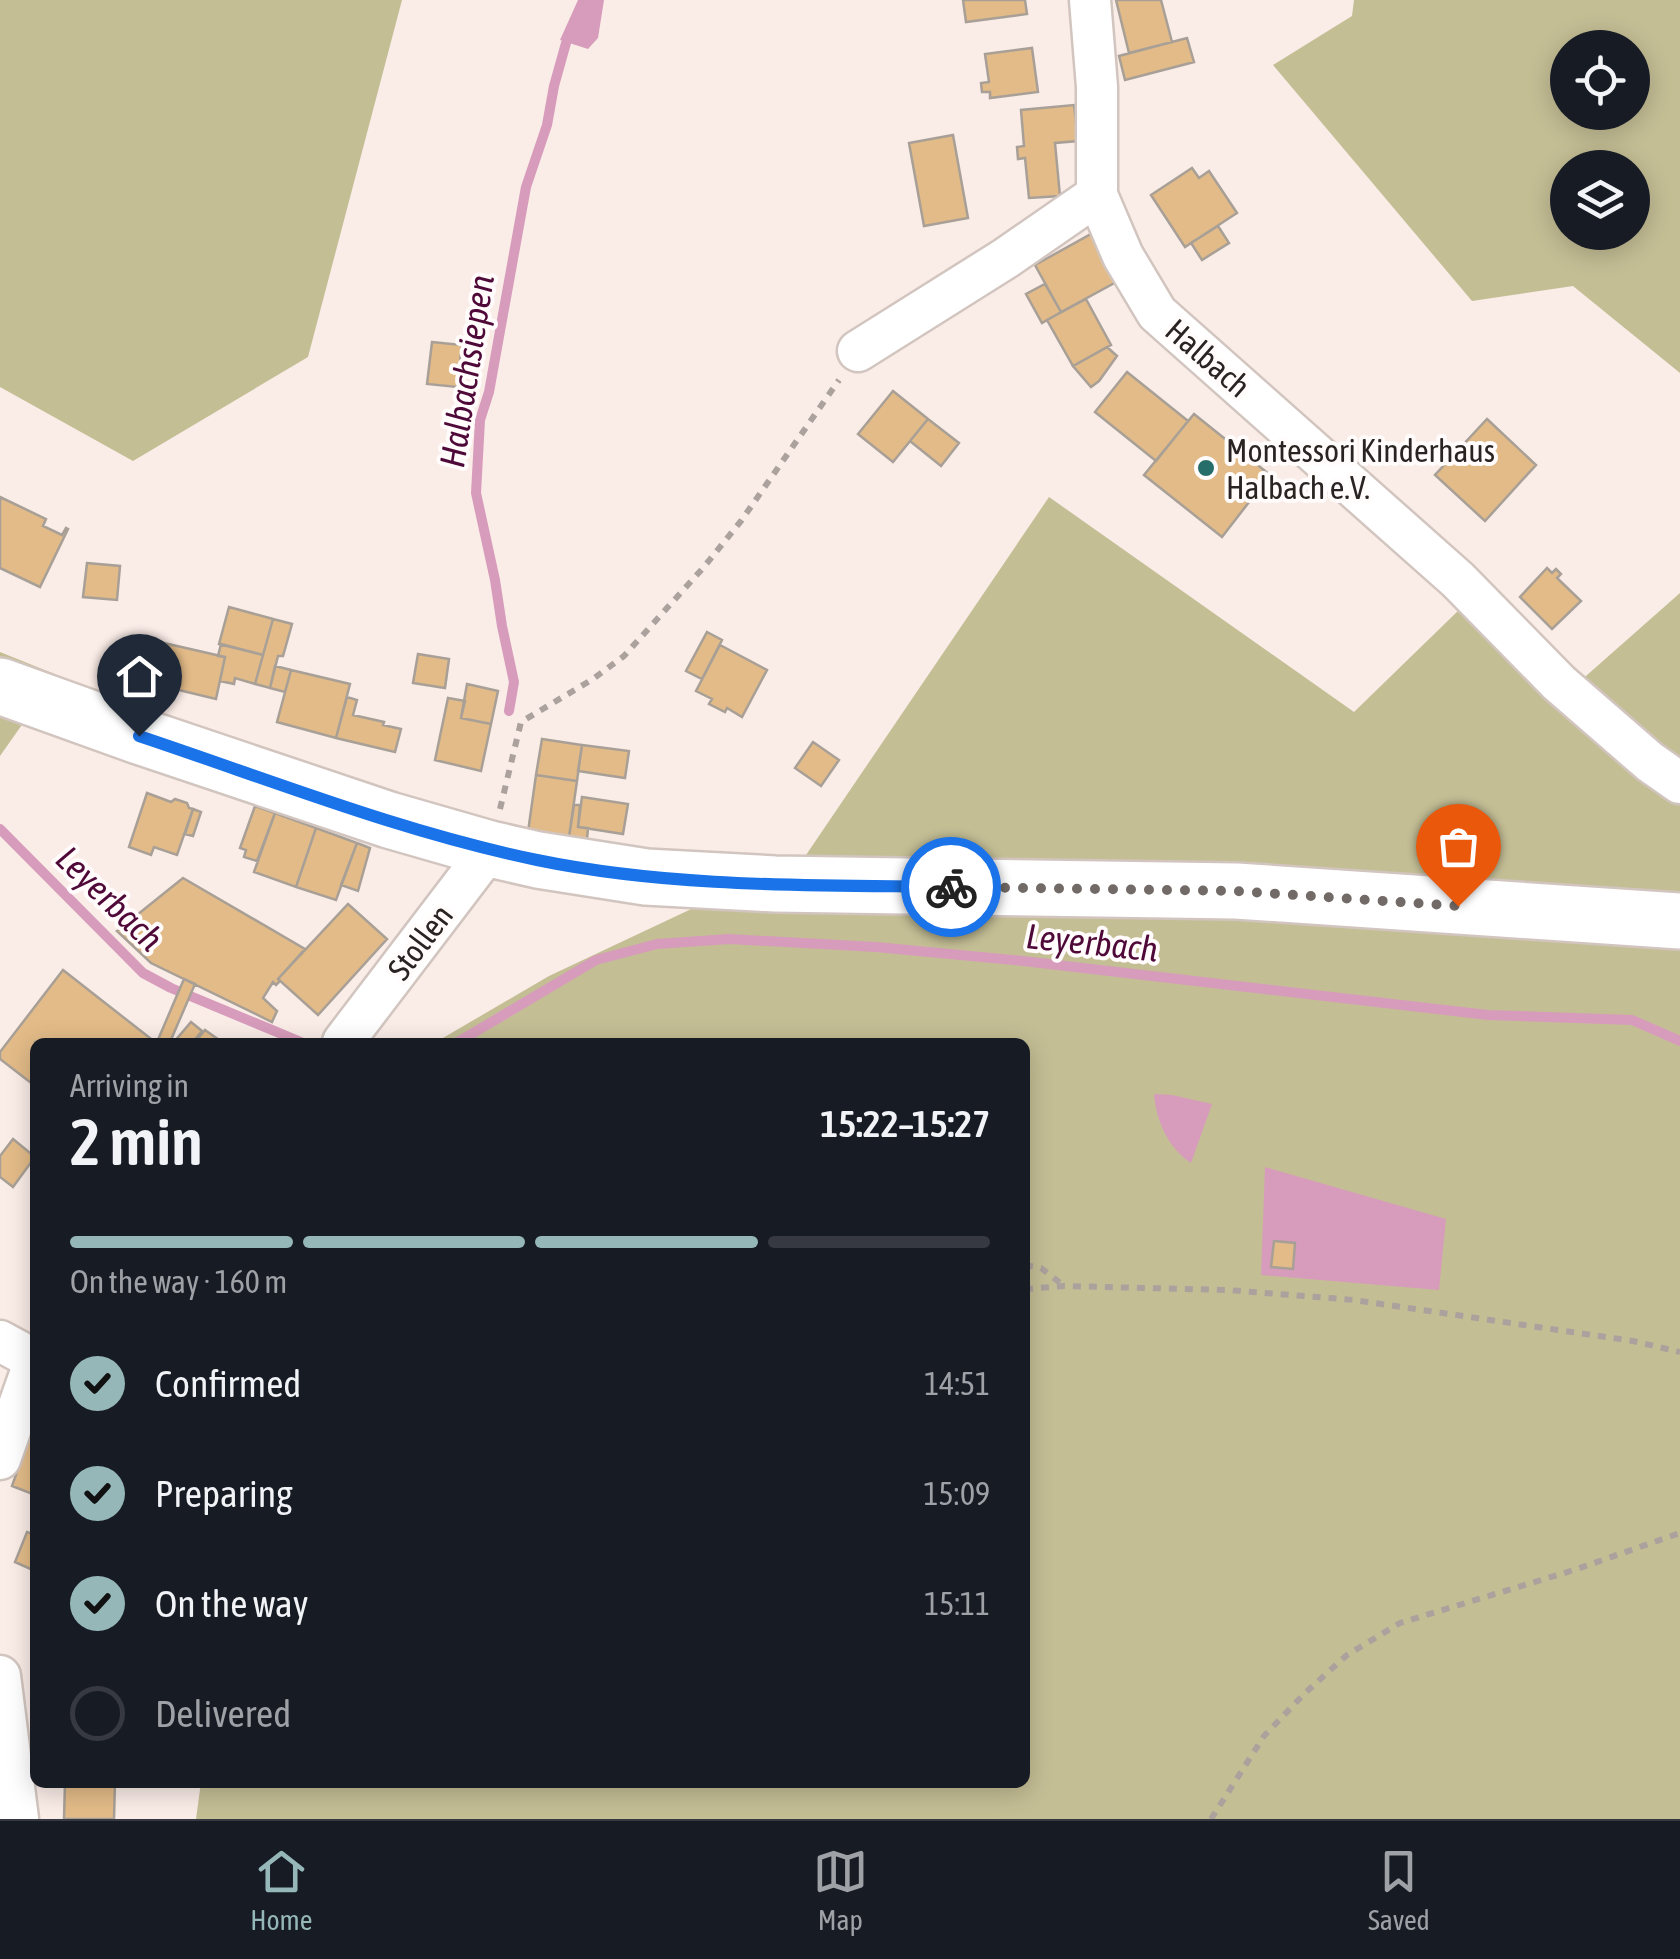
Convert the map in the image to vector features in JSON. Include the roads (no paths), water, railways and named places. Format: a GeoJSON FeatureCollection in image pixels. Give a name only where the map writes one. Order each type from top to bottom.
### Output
{"type":"FeatureCollection","features":[{"type":"Feature","properties":{"kind":"main road"},"geometry":{"type":"LineString","coordinates":[[0,686],[338,804],[490,849],[646,877],[775,884],[1236,891],[1680,920]]}},
{"type":"Feature","properties":{"kind":"street","name":"Halbach"},"geometry":{"type":"LineString","coordinates":[[1090,0],[1097,86],[1097,195],[1123,256],[1157,313],[1458,580],[1560,683],[1650,762],[1680,783]]}},
{"type":"Feature","properties":{"kind":"street"},"geometry":{"type":"LineString","coordinates":[[858,350],[1006,258],[1097,195]]}},
{"type":"Feature","properties":{"kind":"street","name":"Stollen"},"geometry":{"type":"LineString","coordinates":[[347,1038],[490,849]]}},
{"type":"Feature","properties":{"kind":"street"},"geometry":{"type":"LineString","coordinates":[[0,1341],[30,1357]]}},
{"type":"Feature","properties":{"kind":"street"},"geometry":{"type":"LineString","coordinates":[[0,1460],[30,1374]]}},
{"type":"Feature","properties":{"kind":"street"},"geometry":{"type":"LineString","coordinates":[[0,1676],[18,1819]]}},
{"type":"Feature","properties":{"kind":"waterway","name":"Halbachsiepen"},"geometry":{"type":"LineString","coordinates":[[509,711],[514,682],[476,493],[480,420],[489,392],[526,187],[547,125],[566,43]]}},
{"type":"Feature","properties":{"kind":"waterway","name":"Leyerbach"},"geometry":{"type":"LineString","coordinates":[[0,829],[143,973],[291,1038]]}},
{"type":"Feature","properties":{"kind":"waterway","name":"Leyerbach"},"geometry":{"type":"LineString","coordinates":[[465,1038],[596,960],[657,944],[729,939],[1023,961],[1488,1015],[1632,1020],[1680,1041]]}},
{"type":"Feature","properties":{"kind":"place","name":"Montessori Kinderhaus Halbach e.V."},"geometry":{"type":"Point","coordinates":[1206,468]}}]}
